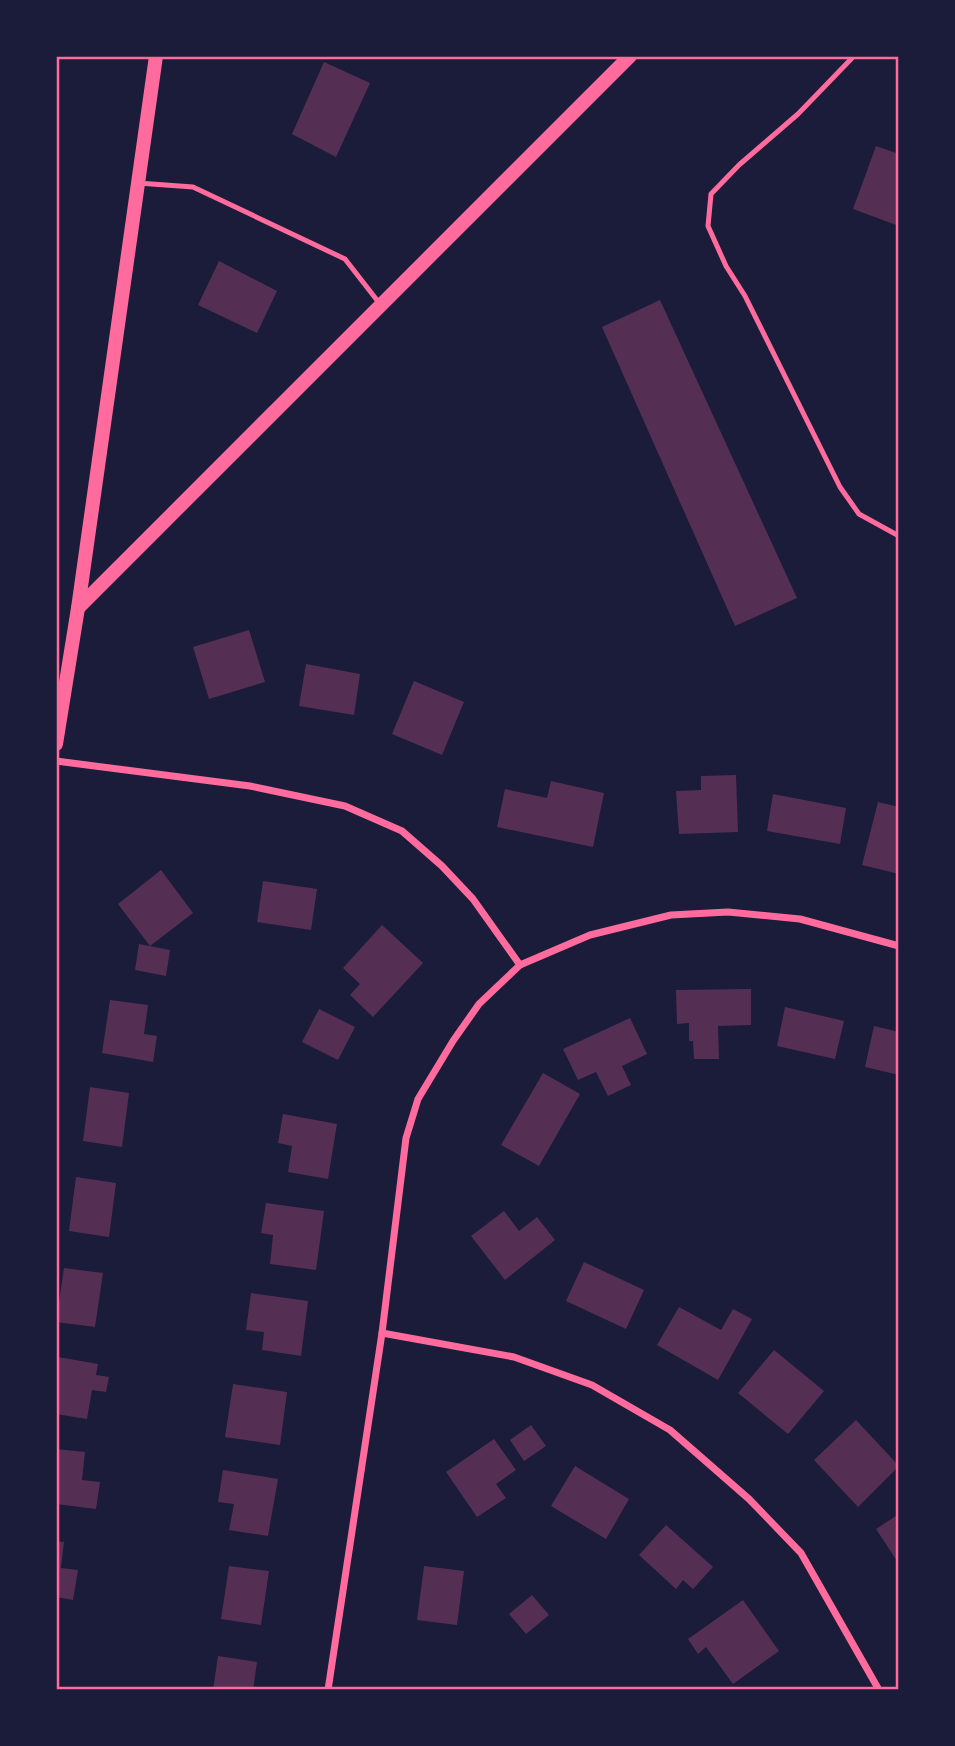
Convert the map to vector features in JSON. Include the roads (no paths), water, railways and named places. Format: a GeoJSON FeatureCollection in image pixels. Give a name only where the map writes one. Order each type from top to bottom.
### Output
{"type":"FeatureCollection","features":[{"type":"Feature","properties":{"kind":"main road"},"geometry":{"type":"LineString","coordinates":[[56,744],[78,608],[156,56]]}},
{"type":"Feature","properties":{"kind":"main road"},"geometry":{"type":"LineString","coordinates":[[78,608],[630,56]]}},
{"type":"Feature","properties":{"kind":"street"},"geometry":{"type":"LineString","coordinates":[[56,761],[250,786],[345,806],[402,831],[442,866],[473,899],[520,965]]}},
{"type":"Feature","properties":{"kind":"street"},"geometry":{"type":"LineString","coordinates":[[328,1690],[382,1333],[406,1139],[418,1099],[479,1004],[520,965],[590,935],[671,915],[728,912],[800,919],[899,946]]}},
{"type":"Feature","properties":{"kind":"street"},"geometry":{"type":"LineString","coordinates":[[382,1333],[514,1357],[592,1385],[670,1430],[749,1499],[801,1553],[879,1690]]}},
{"type":"Feature","properties":{"kind":"lane"},"geometry":{"type":"LineString","coordinates":[[854,56],[798,114],[739,165],[711,194],[708,226],[839,486],[859,514],[899,537]]}},
{"type":"Feature","properties":{"kind":"lane"},"geometry":{"type":"LineString","coordinates":[[138,183],[193,187],[345,259],[381,305]]}}]}
